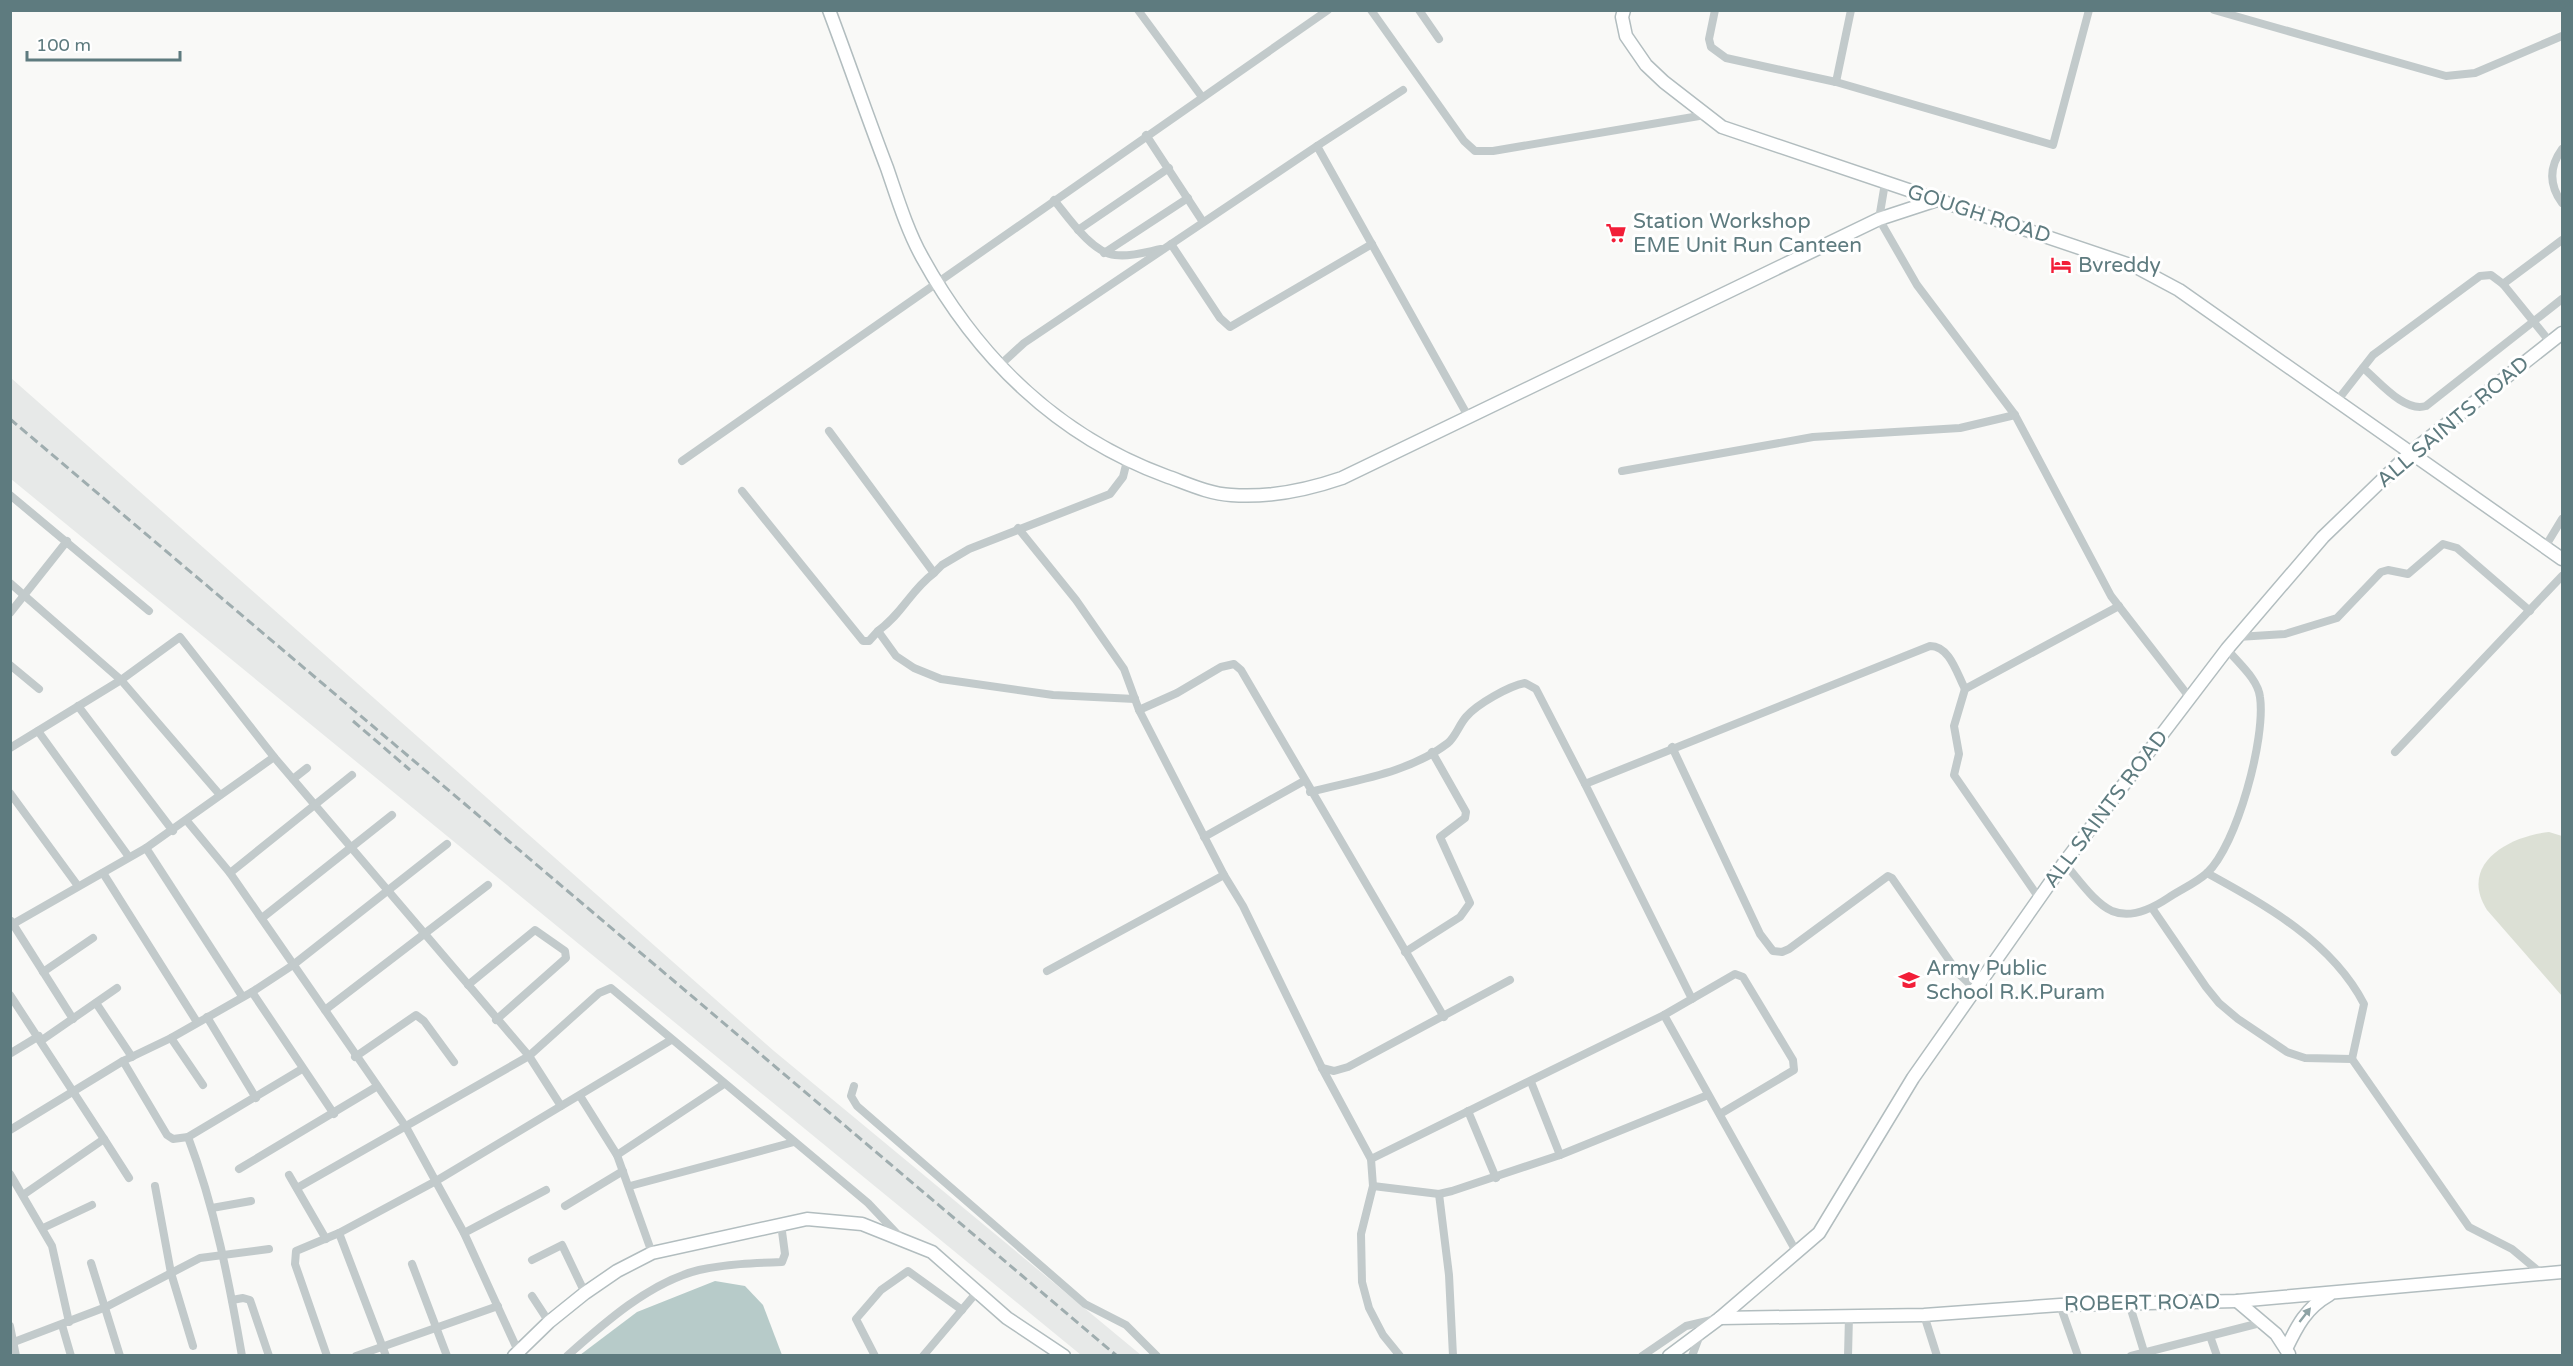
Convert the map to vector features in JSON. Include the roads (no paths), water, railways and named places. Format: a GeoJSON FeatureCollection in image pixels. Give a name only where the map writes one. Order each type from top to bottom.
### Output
{"type":"FeatureCollection","features":[{"type":"Feature","properties":{"kind":"street"},"geometry":{"type":"LineString","coordinates":[[1138,10],[1202,97]]}},
{"type":"Feature","properties":{"kind":"street"},"geometry":{"type":"LineString","coordinates":[[682,461],[1328,10]]}},
{"type":"Feature","properties":{"kind":"street"},"geometry":{"type":"LineString","coordinates":[[1371,10],[1464,141],[1475,151],[1493,151],[1705,115]]}},
{"type":"Feature","properties":{"kind":"street"},"geometry":{"type":"LineString","coordinates":[[1419,10],[1439,39]]}},
{"type":"Feature","properties":{"kind":"street","name":"GOUGH ROAD"},"geometry":{"type":"LineString","coordinates":[[1624,10],[1622,17],[1626,36],[1646,65],[1722,127],[2136,267],[2179,290],[2562,559]]}},
{"type":"Feature","properties":{"kind":"street"},"geometry":{"type":"LineString","coordinates":[[1715,10],[1709,39],[1716,53],[1726,58],[1836,82],[2053,145],[2089,10]]}},
{"type":"Feature","properties":{"kind":"street"},"geometry":{"type":"LineString","coordinates":[[1836,82],[1851,10]]}},
{"type":"Feature","properties":{"kind":"street"},"geometry":{"type":"LineString","coordinates":[[2214,10],[2446,76],[2475,73],[2562,36]]}},
{"type":"Feature","properties":{"kind":"street"},"geometry":{"type":"LineString","coordinates":[[831,12],[900,206],[921,255],[959,318],[1000,365],[1047,411],[1127,461],[1192,486],[1230,495],[1303,491],[1342,478],[1879,219],[1940,199]]}},
{"type":"Feature","properties":{"kind":"street"},"geometry":{"type":"LineString","coordinates":[[1000,365],[1024,343],[1403,90]]}},
{"type":"Feature","properties":{"kind":"street"},"geometry":{"type":"LineString","coordinates":[[1146,135],[1203,222]]}},
{"type":"Feature","properties":{"kind":"street"},"geometry":{"type":"LineString","coordinates":[[1317,146],[1469,418]]}},
{"type":"Feature","properties":{"kind":"street"},"geometry":{"type":"LineString","coordinates":[[2562,149],[2557,156],[2551,177],[2552,185],[2562,202]]}},
{"type":"Feature","properties":{"kind":"street"},"geometry":{"type":"LineString","coordinates":[[1078,230],[1169,168]]}},
{"type":"Feature","properties":{"kind":"street"},"geometry":{"type":"LineString","coordinates":[[1885,183],[1879,219],[1917,285],[2015,415],[2119,606],[2190,698]]}},
{"type":"Feature","properties":{"kind":"street"},"geometry":{"type":"LineString","coordinates":[[1104,253],[1188,198]]}},
{"type":"Feature","properties":{"kind":"street"},"geometry":{"type":"LineString","coordinates":[[1054,200],[1078,230],[1104,253],[1115,256],[1132,255],[1167,246]]}},
{"type":"Feature","properties":{"kind":"street"},"geometry":{"type":"LineString","coordinates":[[2502,284],[2562,240]]}},
{"type":"Feature","properties":{"kind":"street"},"geometry":{"type":"LineString","coordinates":[[1167,246],[1220,318],[1230,327],[1372,244]]}},
{"type":"Feature","properties":{"kind":"street"},"geometry":{"type":"LineString","coordinates":[[2337,401],[2373,356],[2480,276],[2491,275],[2502,284],[2550,342]]}},
{"type":"Feature","properties":{"kind":"street"},"geometry":{"type":"LineString","coordinates":[[2363,368],[2407,404],[2419,408],[2434,401],[2562,299]]}},
{"type":"Feature","properties":{"kind":"street","name":"ALL SAINTS ROAD"},"geometry":{"type":"LineString","coordinates":[[1669,1356],[1702,1329],[1720,1318],[1820,1233],[1912,1078],[2064,863],[2227,649],[2323,537],[2410,453],[2562,333]]}},
{"type":"Feature","properties":{"kind":"street"},"geometry":{"type":"LineString","coordinates":[[1622,471],[1813,436],[1960,428],[2015,415]]}},
{"type":"Feature","properties":{"kind":"street"},"geometry":{"type":"LineString","coordinates":[[829,431],[934,573]]}},
{"type":"Feature","properties":{"kind":"street"},"geometry":{"type":"LineString","coordinates":[[742,491],[858,637],[869,641],[905,608],[917,586],[942,565],[969,549],[1018,528],[1110,494],[1123,477],[1127,461]]}},
{"type":"Feature","properties":{"kind":"street"},"geometry":{"type":"LineString","coordinates":[[10,495],[149,610]]}},
{"type":"Feature","properties":{"kind":"street"},"geometry":{"type":"LineString","coordinates":[[2545,547],[2562,519]]}},
{"type":"Feature","properties":{"kind":"street"},"geometry":{"type":"LineString","coordinates":[[1018,528],[1108,642],[1124,669],[1139,710],[1224,875],[1243,906],[1322,1068],[1371,1159],[1373,1186],[1361,1234],[1362,1282],[1369,1308],[1383,1335],[1400,1356]]}},
{"type":"Feature","properties":{"kind":"street"},"geometry":{"type":"LineString","coordinates":[[10,613],[67,541]]}},
{"type":"Feature","properties":{"kind":"street"},"geometry":{"type":"LineString","coordinates":[[2238,638],[2285,634],[2337,618],[2381,572],[2388,570],[2408,574],[2443,544],[2457,548],[2530,610]]}},
{"type":"Feature","properties":{"kind":"street"},"geometry":{"type":"LineString","coordinates":[[2395,752],[2562,576]]}},
{"type":"Feature","properties":{"kind":"street"},"geometry":{"type":"LineString","coordinates":[[10,582],[121,680],[220,795]]}},
{"type":"Feature","properties":{"kind":"street"},"geometry":{"type":"LineString","coordinates":[[1965,689],[2119,606]]}},
{"type":"Feature","properties":{"kind":"street"},"geometry":{"type":"LineString","coordinates":[[878,631],[896,656],[914,668],[940,679],[1053,695],[1134,699]]}},
{"type":"Feature","properties":{"kind":"street"},"geometry":{"type":"LineString","coordinates":[[10,748],[121,680],[180,637],[274,757],[529,1056],[561,1106]]}},
{"type":"Feature","properties":{"kind":"street"},"geometry":{"type":"LineString","coordinates":[[1585,784],[1672,747],[1930,646],[1938,646],[1944,650],[1965,689],[1954,726],[1959,754],[1954,775],[2039,898]]}},
{"type":"Feature","properties":{"kind":"street"},"geometry":{"type":"LineString","coordinates":[[2064,863],[2093,895],[2114,912],[2127,913],[2152,908],[2207,873],[2241,813],[2260,714],[2260,696],[2256,684],[2227,649]]}},
{"type":"Feature","properties":{"kind":"street"},"geometry":{"type":"LineString","coordinates":[[1139,710],[1177,693],[1221,667],[1234,664],[1241,670],[1443,1017]]}},
{"type":"Feature","properties":{"kind":"street"},"geometry":{"type":"LineString","coordinates":[[10,665],[39,689]]}},
{"type":"Feature","properties":{"kind":"street"},"geometry":{"type":"LineString","coordinates":[[1310,792],[1377,776],[1405,766],[1449,742],[1467,716],[1512,686],[1525,683],[1536,689],[1692,999]]}},
{"type":"Feature","properties":{"kind":"street"},"geometry":{"type":"LineString","coordinates":[[78,706],[173,831]]}},
{"type":"Feature","properties":{"kind":"street"},"geometry":{"type":"LineString","coordinates":[[38,731],[129,857]]}},
{"type":"Feature","properties":{"kind":"street"},"geometry":{"type":"LineString","coordinates":[[1672,747],[1760,934],[1773,951],[1782,952],[1790,949],[1888,876],[1892,878],[1958,973],[1974,988]]}},
{"type":"Feature","properties":{"kind":"street"},"geometry":{"type":"LineString","coordinates":[[1405,951],[1460,917],[1470,903],[1440,837],[1465,818],[1466,812],[1432,752]]}},
{"type":"Feature","properties":{"kind":"street"},"geometry":{"type":"LineString","coordinates":[[73,1019],[12,923],[173,831],[274,757]]}},
{"type":"Feature","properties":{"kind":"street"},"geometry":{"type":"LineString","coordinates":[[293,779],[307,768]]}},
{"type":"Feature","properties":{"kind":"street"},"geometry":{"type":"LineString","coordinates":[[230,873],[352,775]]}},
{"type":"Feature","properties":{"kind":"street"},"geometry":{"type":"LineString","coordinates":[[1204,837],[1304,781]]}},
{"type":"Feature","properties":{"kind":"street"},"geometry":{"type":"LineString","coordinates":[[10,793],[78,886]]}},
{"type":"Feature","properties":{"kind":"street"},"geometry":{"type":"LineString","coordinates":[[262,918],[392,815]]}},
{"type":"Feature","properties":{"kind":"street"},"geometry":{"type":"LineString","coordinates":[[187,821],[230,873],[326,1010],[355,1057],[406,1127],[464,1233],[498,1306],[516,1353],[585,1293],[617,1271],[652,1253],[807,1218],[862,1224],[932,1252],[1007,1318],[1065,1356]]}},
{"type":"Feature","properties":{"kind":"street"},"geometry":{"type":"LineString","coordinates":[[10,1130],[123,1061],[171,1038],[252,992],[293,965],[447,844]]}},
{"type":"Feature","properties":{"kind":"street"},"geometry":{"type":"LineString","coordinates":[[146,848],[242,996]]}},
{"type":"Feature","properties":{"kind":"street"},"geometry":{"type":"LineString","coordinates":[[103,873],[197,1022]]}},
{"type":"Feature","properties":{"kind":"street"},"geometry":{"type":"LineString","coordinates":[[2207,873],[2260,903],[2311,939],[2351,979],[2364,1004],[2352,1059],[2469,1227],[2512,1249],[2542,1274]]}},
{"type":"Feature","properties":{"kind":"street"},"geometry":{"type":"LineString","coordinates":[[1047,971],[1224,875]]}},
{"type":"Feature","properties":{"kind":"street"},"geometry":{"type":"LineString","coordinates":[[326,1010],[488,885]]}},
{"type":"Feature","properties":{"kind":"street"},"geometry":{"type":"LineString","coordinates":[[2152,908],[2206,987],[2219,1003],[2238,1019],[2287,1052],[2305,1058],[2352,1059]]}},
{"type":"Feature","properties":{"kind":"street"},"geometry":{"type":"LineString","coordinates":[[468,985],[535,930],[565,951],[566,958],[496,1020]]}},
{"type":"Feature","properties":{"kind":"street"},"geometry":{"type":"LineString","coordinates":[[43,972],[93,938]]}},
{"type":"Feature","properties":{"kind":"street"},"geometry":{"type":"LineString","coordinates":[[1371,1159],[1664,1014],[1735,974],[1743,977],[1794,1065],[1789,1075],[1720,1114]]}},
{"type":"Feature","properties":{"kind":"street"},"geometry":{"type":"LineString","coordinates":[[1322,1068],[1340,1070],[1510,980]]}},
{"type":"Feature","properties":{"kind":"street"},"geometry":{"type":"LineString","coordinates":[[11,1053],[73,1019],[117,988]]}},
{"type":"Feature","properties":{"kind":"street"},"geometry":{"type":"LineString","coordinates":[[297,1188],[529,1056],[605,988],[616,992],[868,1203],[901,1238]]}},
{"type":"Feature","properties":{"kind":"street"},"geometry":{"type":"LineString","coordinates":[[252,992],[302,1070],[334,1114]]}},
{"type":"Feature","properties":{"kind":"street"},"geometry":{"type":"LineString","coordinates":[[11,998],[40,1038],[129,1178]]}},
{"type":"Feature","properties":{"kind":"street"},"geometry":{"type":"LineString","coordinates":[[96,1003],[132,1057]]}},
{"type":"Feature","properties":{"kind":"street"},"geometry":{"type":"LineString","coordinates":[[1664,1014],[1797,1253]]}},
{"type":"Feature","properties":{"kind":"street"},"geometry":{"type":"LineString","coordinates":[[355,1057],[416,1015],[424,1021],[454,1062]]}},
{"type":"Feature","properties":{"kind":"street"},"geometry":{"type":"LineString","coordinates":[[207,1017],[256,1098]]}},
{"type":"Feature","properties":{"kind":"street"},"geometry":{"type":"LineString","coordinates":[[171,1038],[204,1085]]}},
{"type":"Feature","properties":{"kind":"street"},"geometry":{"type":"LineString","coordinates":[[327,1356],[294,1256],[300,1249],[339,1233],[436,1181],[671,1040]]}},
{"type":"Feature","properties":{"kind":"street"},"geometry":{"type":"LineString","coordinates":[[123,1061],[167,1135],[173,1139],[188,1137],[302,1070]]}},
{"type":"Feature","properties":{"kind":"street"},"geometry":{"type":"LineString","coordinates":[[1530,1082],[1560,1155]]}},
{"type":"Feature","properties":{"kind":"street"},"geometry":{"type":"LineString","coordinates":[[617,1155],[724,1084]]}},
{"type":"Feature","properties":{"kind":"street"},"geometry":{"type":"LineString","coordinates":[[854,1086],[851,1096],[857,1106],[1085,1304],[1126,1325],[1147,1342],[1157,1356]]}},
{"type":"Feature","properties":{"kind":"street"},"geometry":{"type":"LineString","coordinates":[[239,1169],[376,1087]]}},
{"type":"Feature","properties":{"kind":"street"},"geometry":{"type":"LineString","coordinates":[[1373,1186],[1439,1194],[1496,1178],[1560,1155],[1708,1095]]}},
{"type":"Feature","properties":{"kind":"street"},"geometry":{"type":"LineString","coordinates":[[580,1096],[617,1155],[630,1186],[652,1253]]}},
{"type":"Feature","properties":{"kind":"street"},"geometry":{"type":"LineString","coordinates":[[1468,1111],[1496,1178]]}},
{"type":"Feature","properties":{"kind":"street"},"geometry":{"type":"LineString","coordinates":[[188,1137],[212,1208],[224,1256],[242,1356]]}},
{"type":"Feature","properties":{"kind":"street"},"geometry":{"type":"LineString","coordinates":[[23,1195],[104,1139]]}},
{"type":"Feature","properties":{"kind":"street"},"geometry":{"type":"LineString","coordinates":[[630,1186],[794,1142]]}},
{"type":"Feature","properties":{"kind":"street"},"geometry":{"type":"LineString","coordinates":[[565,1206],[624,1171]]}},
{"type":"Feature","properties":{"kind":"street"},"geometry":{"type":"LineString","coordinates":[[10,1174],[44,1228],[57,1264],[71,1356]]}},
{"type":"Feature","properties":{"kind":"street"},"geometry":{"type":"LineString","coordinates":[[289,1175],[326,1239]]}},
{"type":"Feature","properties":{"kind":"street"},"geometry":{"type":"LineString","coordinates":[[155,1186],[171,1273],[193,1346]]}},
{"type":"Feature","properties":{"kind":"street"},"geometry":{"type":"LineString","coordinates":[[464,1233],[546,1190]]}},
{"type":"Feature","properties":{"kind":"street"},"geometry":{"type":"LineString","coordinates":[[1439,1194],[1449,1275],[1453,1356]]}},
{"type":"Feature","properties":{"kind":"street"},"geometry":{"type":"LineString","coordinates":[[212,1208],[251,1201]]}},
{"type":"Feature","properties":{"kind":"street"},"geometry":{"type":"LineString","coordinates":[[44,1228],[92,1205]]}},
{"type":"Feature","properties":{"kind":"street"},"geometry":{"type":"LineString","coordinates":[[567,1356],[626,1309],[682,1276],[699,1270],[759,1262],[782,1262],[785,1254],[781,1224]]}},
{"type":"Feature","properties":{"kind":"street"},"geometry":{"type":"LineString","coordinates":[[339,1233],[386,1356]]}},
{"type":"Feature","properties":{"kind":"street"},"geometry":{"type":"LineString","coordinates":[[532,1260],[562,1245],[585,1293]]}},
{"type":"Feature","properties":{"kind":"street"},"geometry":{"type":"LineString","coordinates":[[10,1326],[14,1349],[106,1307],[200,1258],[269,1249]]}},
{"type":"Feature","properties":{"kind":"street"},"geometry":{"type":"LineString","coordinates":[[91,1263],[120,1356]]}},
{"type":"Feature","properties":{"kind":"street"},"geometry":{"type":"LineString","coordinates":[[412,1264],[447,1356]]}},
{"type":"Feature","properties":{"kind":"street"},"geometry":{"type":"LineString","coordinates":[[875,1356],[856,1319],[881,1290],[908,1271],[962,1310]]}},
{"type":"Feature","properties":{"kind":"street","name":"ROBERT ROAD"},"geometry":{"type":"LineString","coordinates":[[1720,1318],[1924,1315],[2060,1305],[2237,1301],[2562,1272]]}},
{"type":"Feature","properties":{"kind":"street"},"geometry":{"type":"LineString","coordinates":[[923,1356],[977,1292]]}},
{"type":"Feature","properties":{"kind":"street"},"geometry":{"type":"LineString","coordinates":[[2237,1301],[2264,1322],[2288,1352],[2301,1319],[2315,1302],[2334,1292]]}},
{"type":"Feature","properties":{"kind":"street"},"geometry":{"type":"LineString","coordinates":[[532,1296],[549,1323]]}},
{"type":"Feature","properties":{"kind":"street"},"geometry":{"type":"LineString","coordinates":[[232,1299],[250,1300],[269,1356]]}},
{"type":"Feature","properties":{"kind":"street"},"geometry":{"type":"LineString","coordinates":[[2128,1303],[2144,1354]]}},
{"type":"Feature","properties":{"kind":"street"},"geometry":{"type":"LineString","coordinates":[[2060,1305],[2078,1356]]}},
{"type":"Feature","properties":{"kind":"street"},"geometry":{"type":"LineString","coordinates":[[356,1356],[498,1306]]}},
{"type":"Feature","properties":{"kind":"street"},"geometry":{"type":"LineString","coordinates":[[1924,1315],[1937,1356]]}},
{"type":"Feature","properties":{"kind":"street"},"geometry":{"type":"LineString","coordinates":[[1848,1356],[1849,1316]]}},
{"type":"Feature","properties":{"kind":"street"},"geometry":{"type":"LineString","coordinates":[[1642,1356],[1686,1326],[1720,1318]]}},
{"type":"Feature","properties":{"kind":"street"},"geometry":{"type":"LineString","coordinates":[[2131,1356],[2264,1322]]}},
{"type":"Feature","properties":{"kind":"street"},"geometry":{"type":"LineString","coordinates":[[1692,1356],[1702,1329]]}},
{"type":"Feature","properties":{"kind":"street"},"geometry":{"type":"LineString","coordinates":[[2210,1336],[2217,1356]]}},
{"type":"Feature","properties":{"kind":"railway"},"geometry":{"type":"LineString","coordinates":[[10,419],[1117,1356]]}},
{"type":"Feature","properties":{"kind":"railway"},"geometry":{"type":"LineString","coordinates":[[353,721],[410,770]]}},
{"type":"Feature","properties":{"kind":"place","name":"Station Workshop EME Unit Run Canteen"},"geometry":{"type":"Point","coordinates":[1616,233]}},
{"type":"Feature","properties":{"kind":"place","name":"Bvreddy"},"geometry":{"type":"Point","coordinates":[2061,265]}},
{"type":"Feature","properties":{"kind":"place","name":"Army Public School R.K.Puram"},"geometry":{"type":"Point","coordinates":[1909,980]}}]}
